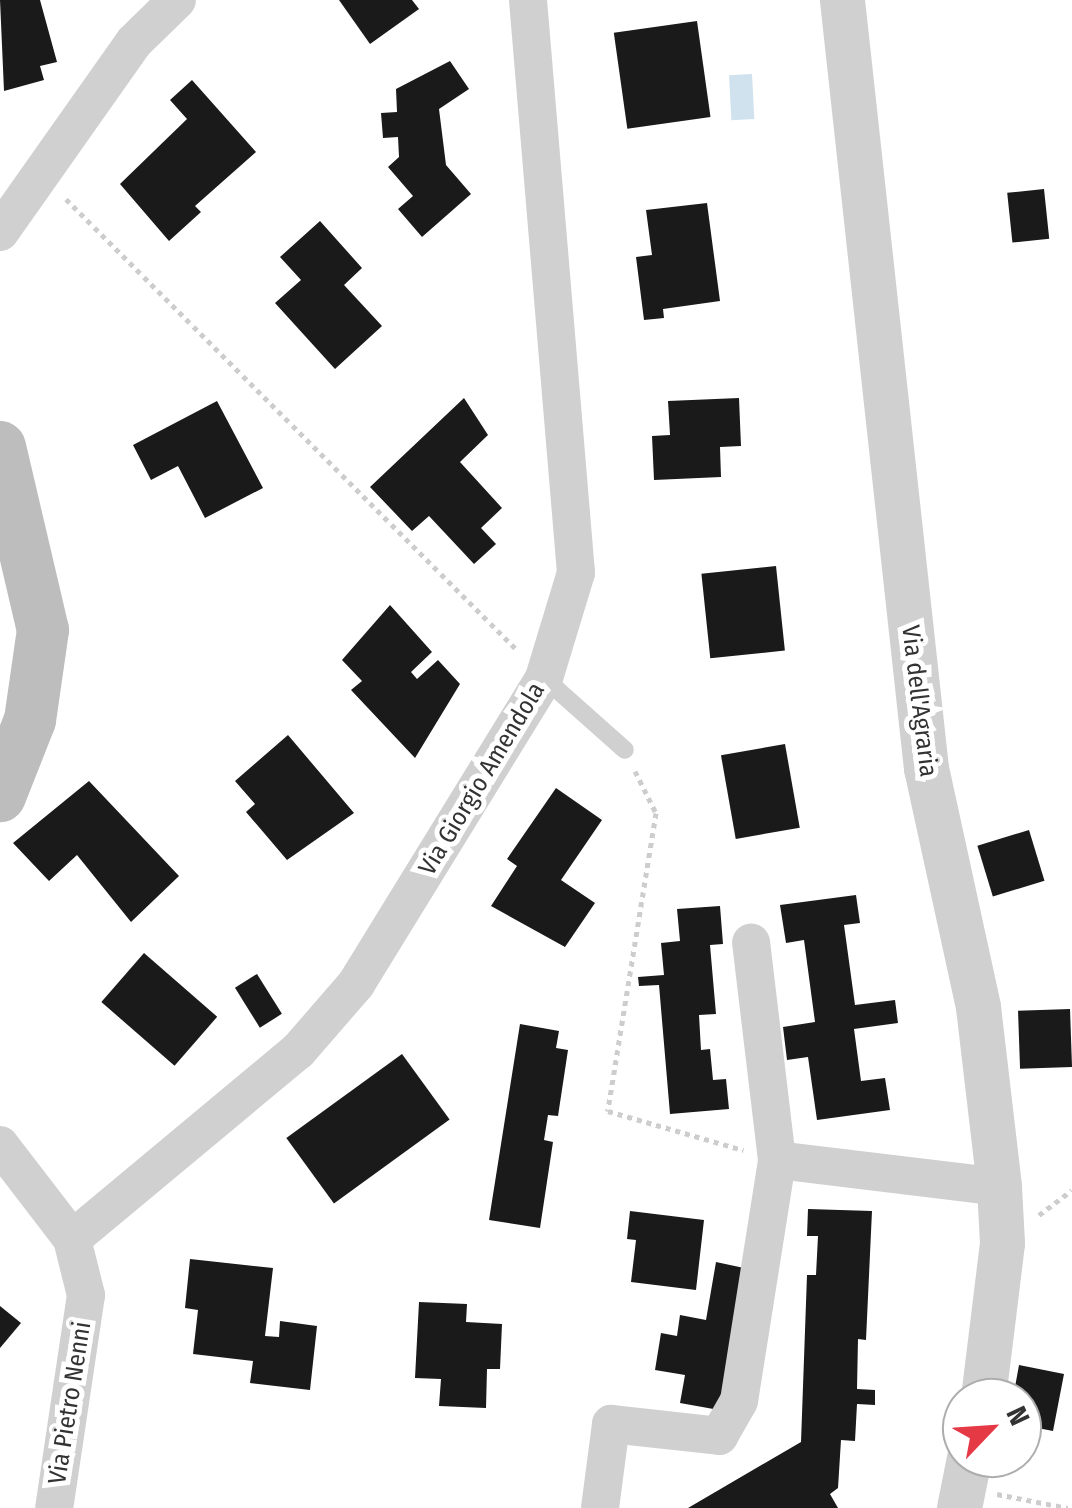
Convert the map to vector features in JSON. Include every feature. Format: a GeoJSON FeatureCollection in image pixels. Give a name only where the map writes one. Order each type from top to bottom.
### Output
{"type":"FeatureCollection","features":[{"type":"Feature","properties":{"kind":"main road"},"geometry":{"type":"LineString","coordinates":[[0,447],[43,630],[30,720],[0,796]]}},
{"type":"Feature","properties":{"kind":"street"},"geometry":{"type":"LineString","coordinates":[[0,232],[134,42],[177,0]]}},
{"type":"Feature","properties":{"kind":"street","name":"Via Giorgio Amendola"},"geometry":{"type":"LineString","coordinates":[[72,1239],[298,1051],[356,984],[544,678],[576,573],[528,0]]}},
{"type":"Feature","properties":{"kind":"street","name":"Via dell'Agraria"},"geometry":{"type":"LineString","coordinates":[[842,0],[926,768],[978,1007],[999,1187],[1002,1243],[985,1378]]}},
{"type":"Feature","properties":{"kind":"street"},"geometry":{"type":"LineString","coordinates":[[600,1508],[610,1424],[718,1436],[738,1402],[776,1160],[751,942]]}},
{"type":"Feature","properties":{"kind":"street","name":"Via Pietro Nenni"},"geometry":{"type":"LineString","coordinates":[[0,1145],[72,1239],[86,1295],[54,1508]]}},
{"type":"Feature","properties":{"kind":"street"},"geometry":{"type":"LineString","coordinates":[[776,1160],[999,1187]]}},
{"type":"Feature","properties":{"kind":"lane"},"geometry":{"type":"LineString","coordinates":[[544,678],[625,750]]}},
{"type":"Feature","properties":{"kind":"path"},"geometry":{"type":"LineString","coordinates":[[42,176],[544,678]]}},
{"type":"Feature","properties":{"kind":"path"},"geometry":{"type":"LineString","coordinates":[[625,750],[656,813],[608,1111],[776,1160]]}},
{"type":"Feature","properties":{"kind":"path"},"geometry":{"type":"LineString","coordinates":[[963,1485],[1068,1508]]}},
{"type":"Feature","properties":{"kind":"water"},"geometry":{"type":"Polygon","coordinates":[[[752,74],[754,119],[731,120],[729,75],[752,74]]]}},
{"type":"Feature","properties":{"kind":"building"},"geometry":{"type":"Polygon","coordinates":[[[0,0],[40,0],[57,62],[40,66],[44,80],[4,91],[0,0]]]}},
{"type":"Feature","properties":{"kind":"building"},"geometry":{"type":"Polygon","coordinates":[[[339,0],[412,0],[419,9],[370,44],[339,0]]]}},
{"type":"Feature","properties":{"kind":"building"},"geometry":{"type":"Polygon","coordinates":[[[697,21],[710,117],[627,129],[614,33],[697,21]]]}},
{"type":"Feature","properties":{"kind":"building"},"geometry":{"type":"Polygon","coordinates":[[[450,61],[469,89],[439,109],[446,165],[471,194],[422,237],[398,209],[413,196],[388,167],[399,157],[398,137],[383,138],[381,113],[397,112],[396,89],[450,61]]]}},
{"type":"Feature","properties":{"kind":"building"},"geometry":{"type":"Polygon","coordinates":[[[192,80],[256,152],[195,206],[201,212],[169,241],[120,184],[187,119],[170,100],[192,80]]]}},
{"type":"Feature","properties":{"kind":"building"},"geometry":{"type":"Polygon","coordinates":[[[1044,189],[1049,239],[1012,243],[1007,193],[1044,189]]]}},
{"type":"Feature","properties":{"kind":"building"},"geometry":{"type":"Polygon","coordinates":[[[707,203],[720,301],[663,309],[664,318],[644,320],[636,257],[652,255],[646,210],[707,203]]]}},
{"type":"Feature","properties":{"kind":"building"},"geometry":{"type":"Polygon","coordinates":[[[320,221],[362,268],[344,285],[382,326],[335,369],[275,303],[301,280],[280,257],[320,221]]]}},
{"type":"Feature","properties":{"kind":"building"},"geometry":{"type":"Polygon","coordinates":[[[464,398],[488,435],[460,462],[502,508],[481,528],[496,544],[474,564],[429,516],[412,531],[370,487],[464,398]]]}},
{"type":"Feature","properties":{"kind":"building"},"geometry":{"type":"Polygon","coordinates":[[[739,398],[741,446],[720,447],[721,477],[654,480],[652,436],[670,435],[668,401],[739,398]]]}},
{"type":"Feature","properties":{"kind":"building"},"geometry":{"type":"Polygon","coordinates":[[[217,401],[263,488],[205,518],[178,466],[151,480],[133,445],[217,401]]]}},
{"type":"Feature","properties":{"kind":"building"},"geometry":{"type":"Polygon","coordinates":[[[776,566],[785,651],[710,658],[701,574],[776,566]]]}},
{"type":"Feature","properties":{"kind":"building"},"geometry":{"type":"Polygon","coordinates":[[[390,605],[432,652],[411,672],[417,679],[438,660],[460,684],[415,758],[351,690],[362,681],[342,660],[390,605]]]}},
{"type":"Feature","properties":{"kind":"building"},"geometry":{"type":"Polygon","coordinates":[[[288,735],[354,813],[287,860],[246,812],[255,804],[235,781],[288,735]]]}},
{"type":"Feature","properties":{"kind":"building"},"geometry":{"type":"Polygon","coordinates":[[[785,744],[800,828],[736,839],[721,755],[785,744]]]}},
{"type":"Feature","properties":{"kind":"building"},"geometry":{"type":"Polygon","coordinates":[[[89,781],[179,876],[131,922],[77,855],[49,881],[13,843],[89,781]]]}},
{"type":"Feature","properties":{"kind":"building"},"geometry":{"type":"Polygon","coordinates":[[[556,788],[602,820],[561,880],[595,903],[565,947],[491,906],[517,866],[507,859],[556,788]]]}},
{"type":"Feature","properties":{"kind":"building"},"geometry":{"type":"Polygon","coordinates":[[[1029,830],[1044,881],[993,896],[977,846],[1029,830]]]}},
{"type":"Feature","properties":{"kind":"building"},"geometry":{"type":"Polygon","coordinates":[[[856,895],[860,923],[844,925],[855,1005],[895,1000],[898,1023],[854,1029],[861,1081],[885,1078],[890,1110],[817,1120],[808,1057],[787,1060],[783,1027],[815,1022],[804,940],[786,943],[780,905],[856,895]]]}},
{"type":"Feature","properties":{"kind":"building"},"geometry":{"type":"Polygon","coordinates":[[[720,906],[723,944],[710,945],[716,1014],[699,1015],[701,1050],[710,1049],[713,1080],[726,1079],[729,1109],[670,1114],[659,985],[639,986],[638,977],[664,975],[661,943],[680,941],[677,909],[720,906]]]}},
{"type":"Feature","properties":{"kind":"building"},"geometry":{"type":"Polygon","coordinates":[[[144,953],[217,1017],[175,1066],[101,1002],[144,953]]]}},
{"type":"Feature","properties":{"kind":"building"},"geometry":{"type":"Polygon","coordinates":[[[257,974],[282,1014],[260,1028],[235,988],[257,974]]]}},
{"type":"Feature","properties":{"kind":"building"},"geometry":{"type":"Polygon","coordinates":[[[1070,1009],[1072,1067],[1020,1069],[1018,1011],[1070,1009]]]}},
{"type":"Feature","properties":{"kind":"building"},"geometry":{"type":"Polygon","coordinates":[[[520,1024],[559,1031],[556,1048],[568,1050],[558,1116],[548,1115],[544,1140],[553,1142],[540,1228],[489,1220],[520,1024]]]}},
{"type":"Feature","properties":{"kind":"building"},"geometry":{"type":"Polygon","coordinates":[[[402,1054],[450,1120],[334,1204],[286,1138],[402,1054]]]}},
{"type":"Feature","properties":{"kind":"building"},"geometry":{"type":"Polygon","coordinates":[[[808,1209],[872,1211],[866,1340],[858,1339],[857,1389],[875,1390],[875,1405],[857,1404],[855,1441],[841,1440],[838,1488],[830,1494],[838,1508],[688,1508],[801,1442],[807,1275],[816,1275],[818,1236],[807,1236],[808,1209]]]}},
{"type":"Feature","properties":{"kind":"building"},"geometry":{"type":"Polygon","coordinates":[[[630,1211],[704,1220],[696,1290],[631,1282],[636,1240],[627,1239],[630,1211]]]}},
{"type":"Feature","properties":{"kind":"building"},"geometry":{"type":"Polygon","coordinates":[[[190,1259],[273,1268],[265,1336],[279,1337],[280,1321],[317,1326],[310,1390],[250,1383],[253,1361],[193,1354],[198,1310],[185,1308],[190,1259]]]}},
{"type":"Feature","properties":{"kind":"building"},"geometry":{"type":"Polygon","coordinates":[[[716,1262],[744,1268],[719,1410],[680,1403],[685,1375],[655,1370],[661,1333],[677,1336],[680,1315],[706,1320],[716,1262]]]}},
{"type":"Feature","properties":{"kind":"building"},"geometry":{"type":"Polygon","coordinates":[[[419,1302],[467,1304],[466,1322],[502,1324],[500,1369],[487,1369],[486,1408],[439,1406],[441,1379],[415,1378],[419,1302]]]}},
{"type":"Feature","properties":{"kind":"building"},"geometry":{"type":"Polygon","coordinates":[[[0,1306],[21,1323],[0,1348],[0,1306]]]}},
{"type":"Feature","properties":{"kind":"building"},"geometry":{"type":"Polygon","coordinates":[[[1019,1365],[1064,1374],[1053,1431],[1042,1429],[1042,1378],[1017,1378],[1019,1365]]]}}]}
